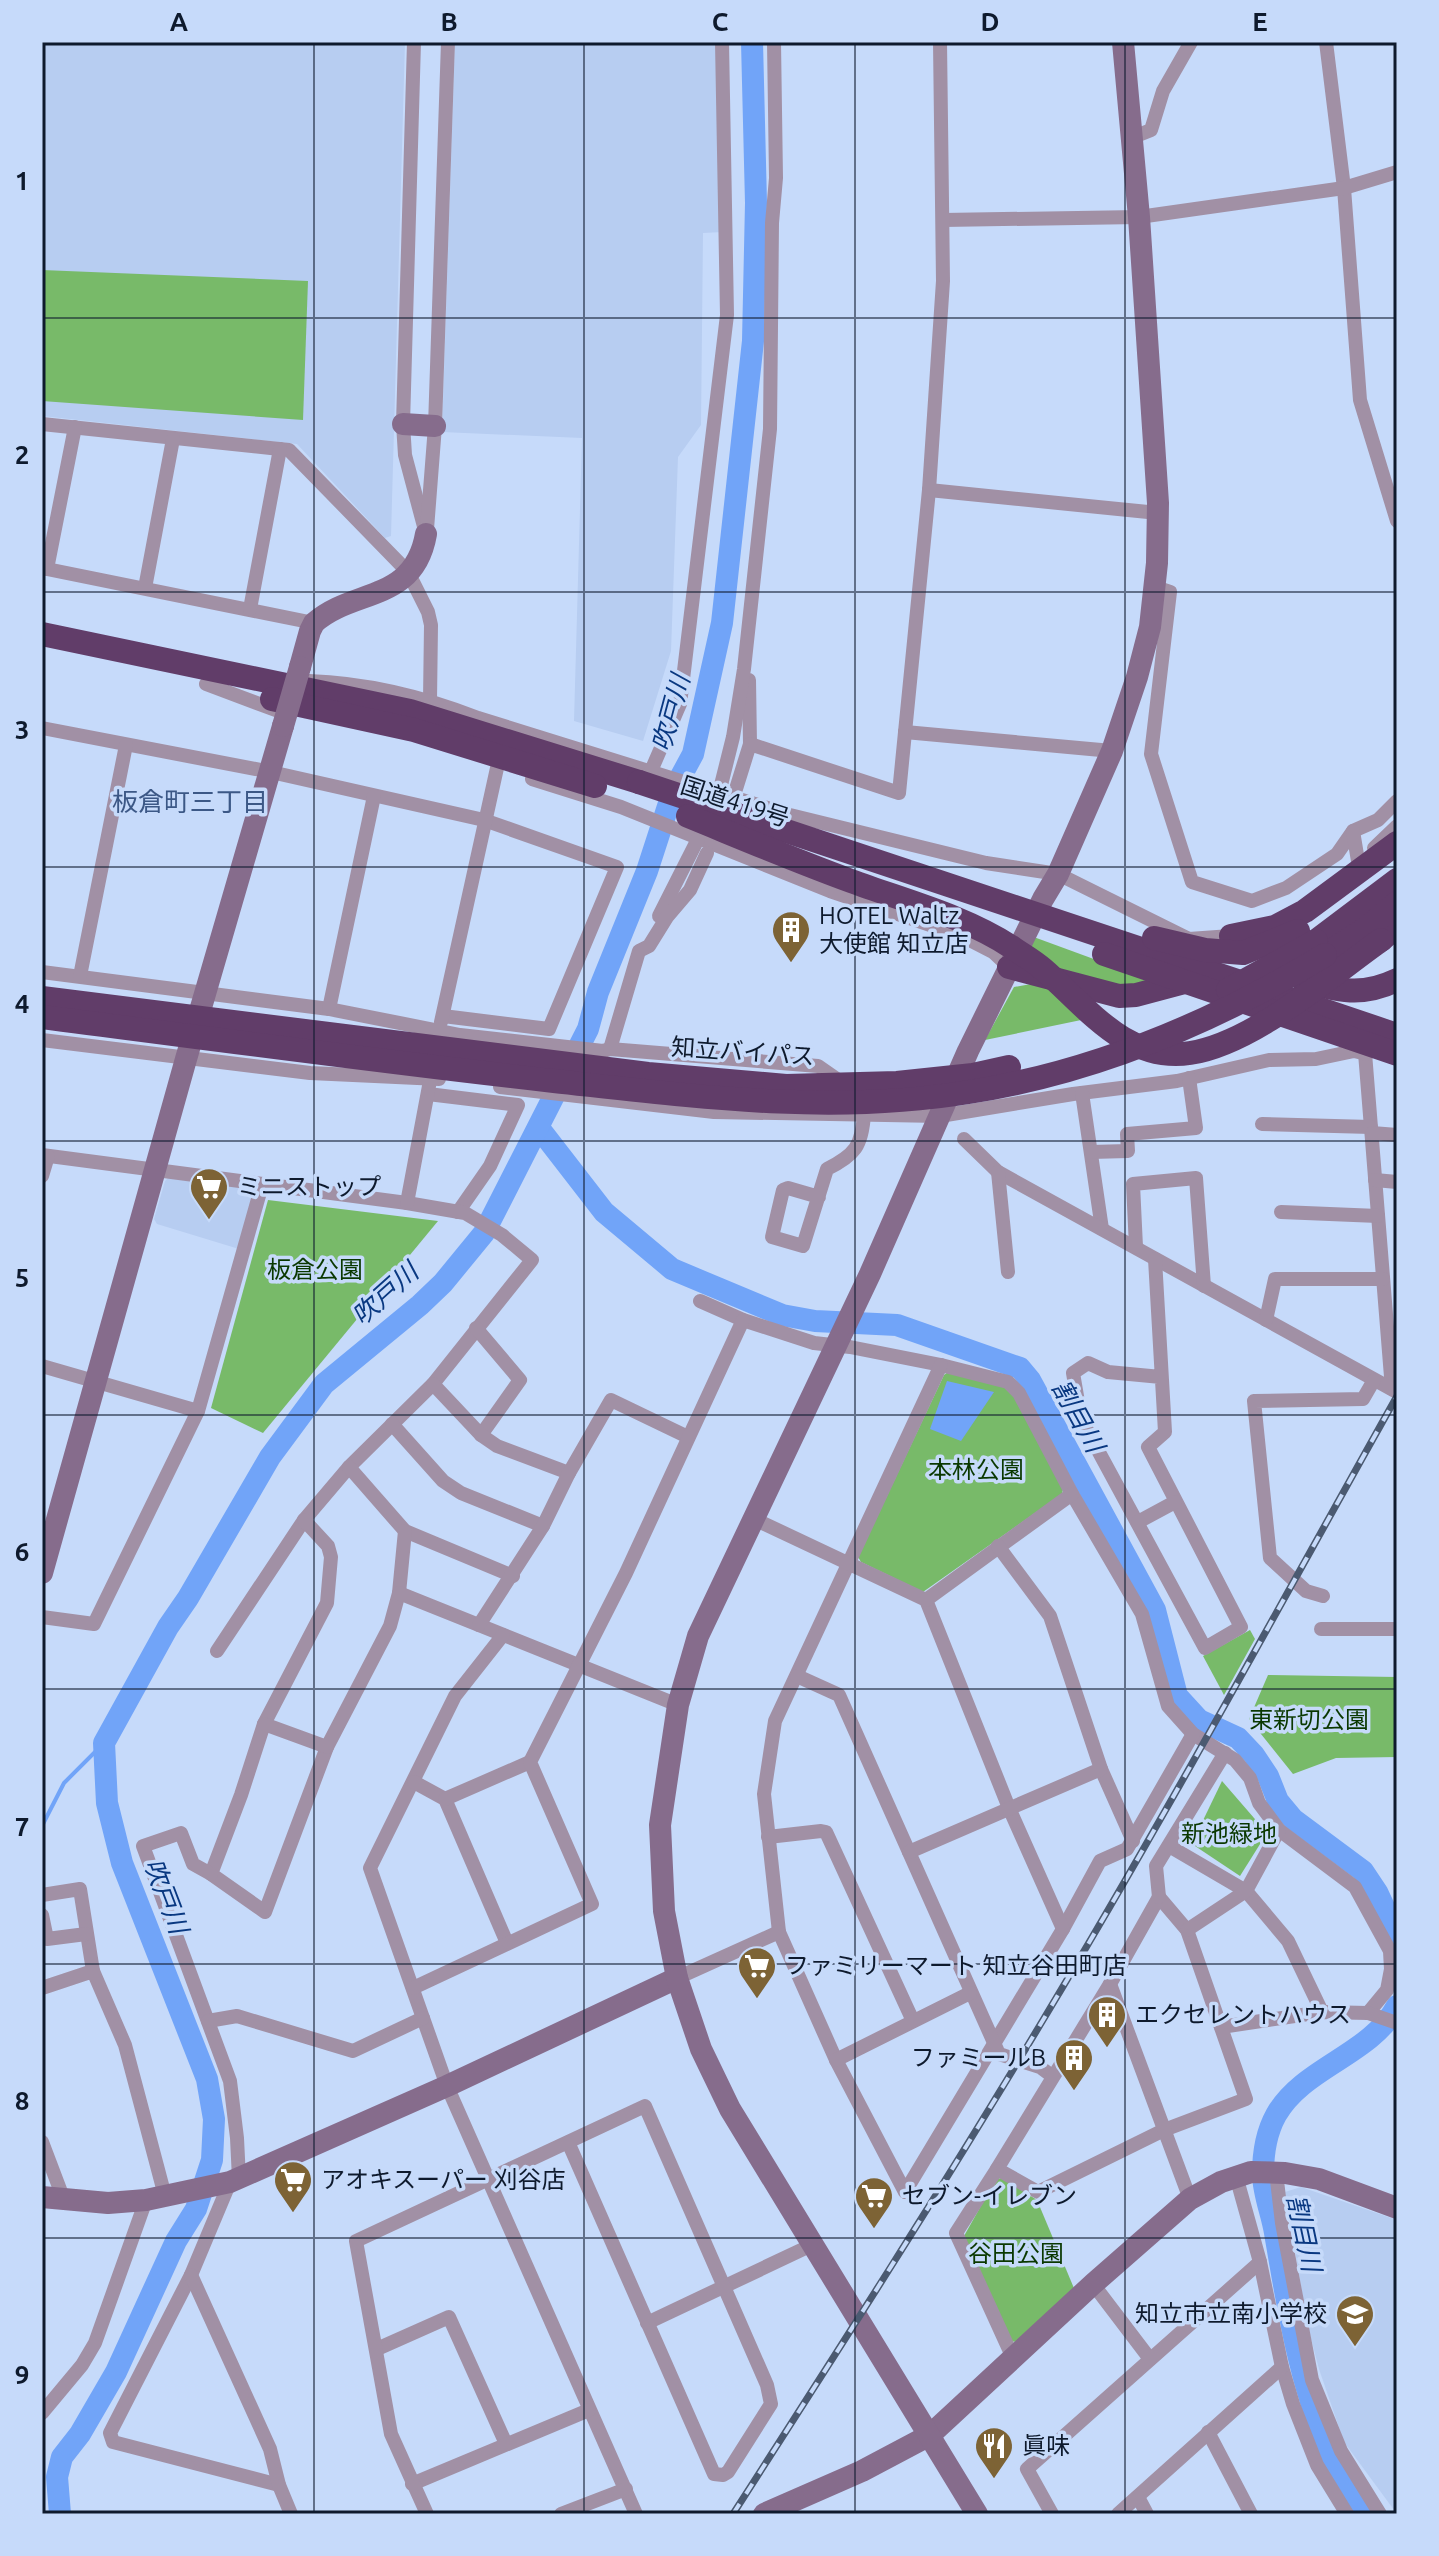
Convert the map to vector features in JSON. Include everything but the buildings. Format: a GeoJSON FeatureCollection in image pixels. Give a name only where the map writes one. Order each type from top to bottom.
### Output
{"type":"FeatureCollection","features":[{"type":"Feature","properties":{"kind":"highway","name":"国道419号"},"geometry":{"type":"LineString","coordinates":[[42,634],[410,711],[640,792],[694,831],[1397,1035]]}},
{"type":"Feature","properties":{"kind":"highway","name":"国道419号"},"geometry":{"type":"LineString","coordinates":[[42,650],[414,730],[776,829],[1241,992],[1397,1054]]}},
{"type":"Feature","properties":{"kind":"highway"},"geometry":{"type":"LineString","coordinates":[[776,829],[894,856],[1166,942],[1205,950],[1243,953],[1298,931],[1397,859]]}},
{"type":"Feature","properties":{"kind":"highway"},"geometry":{"type":"LineString","coordinates":[[694,831],[843,879],[991,934],[1042,968],[1100,1023],[1129,1042],[1154,1052],[1188,1054],[1219,1046],[1259,1026],[1397,926]]}},
{"type":"Feature","properties":{"kind":"highway"},"geometry":{"type":"LineString","coordinates":[[1231,936],[1275,927],[1305,911],[1397,843]]}},
{"type":"Feature","properties":{"kind":"highway","name":"知立バイパス"},"geometry":{"type":"LineString","coordinates":[[42,998],[648,1074],[786,1086],[897,1083],[973,1075],[1039,1061],[1176,1016],[1264,972],[1316,941],[1397,880]]}},
{"type":"Feature","properties":{"kind":"highway","name":"知立バイパス"},"geometry":{"type":"LineString","coordinates":[[42,1017],[653,1092],[783,1104],[900,1101],[1037,1079],[1135,1049],[1275,985],[1367,928],[1397,903]]}},
{"type":"Feature","properties":{"kind":"highway"},"geometry":{"type":"LineString","coordinates":[[1009,967],[1119,996],[1136,995],[1220,973],[1250,970],[1280,973],[1349,992],[1368,991],[1397,980]]}},
{"type":"Feature","properties":{"kind":"street"},"geometry":{"type":"LineString","coordinates":[[414,42],[403,424],[405,455],[426,534]]}},
{"type":"Feature","properties":{"kind":"street"},"geometry":{"type":"LineString","coordinates":[[75,427],[44,568],[314,623],[390,587],[408,572],[420,556],[426,534],[435,426],[448,42]]}},
{"type":"Feature","properties":{"kind":"street"},"geometry":{"type":"LineString","coordinates":[[206,684],[276,711],[409,738],[621,807],[640,792],[680,704],[727,315],[722,42]]}},
{"type":"Feature","properties":{"kind":"street"},"geometry":{"type":"LineString","coordinates":[[717,792],[733,737],[744,669],[770,429],[772,223],[776,178],[774,42]]}},
{"type":"Feature","properties":{"kind":"street"},"geometry":{"type":"LineString","coordinates":[[750,744],[899,793],[929,490],[943,281],[940,42]]}},
{"type":"Feature","properties":{"kind":"street"},"geometry":{"type":"LineString","coordinates":[[977,2514],[730,2109],[701,2049],[677,1978],[664,1911],[660,1825],[678,1705],[698,1636],[853,1309],[1009,967],[1058,874],[1112,751],[1150,627],[1158,513],[1139,217],[1123,42]]}},
{"type":"Feature","properties":{"kind":"street"},"geometry":{"type":"LineString","coordinates":[[1131,134],[1151,130],[1163,91],[1191,42]]}},
{"type":"Feature","properties":{"kind":"street"},"geometry":{"type":"LineString","coordinates":[[1326,42],[1344,188],[1360,400],[1397,521]]}},
{"type":"Feature","properties":{"kind":"street"},"geometry":{"type":"LineString","coordinates":[[943,220],[1139,217],[1344,188],[1397,172]]}},
{"type":"Feature","properties":{"kind":"street"},"geometry":{"type":"LineString","coordinates":[[42,424],[280,449],[295,454],[408,572],[428,612],[431,625],[430,700]]}},
{"type":"Feature","properties":{"kind":"street"},"geometry":{"type":"LineString","coordinates":[[403,424],[435,426]]}},
{"type":"Feature","properties":{"kind":"street"},"geometry":{"type":"LineString","coordinates":[[145,588],[173,439]]}},
{"type":"Feature","properties":{"kind":"street"},"geometry":{"type":"LineString","coordinates":[[250,609],[280,449]]}},
{"type":"Feature","properties":{"kind":"street"},"geometry":{"type":"LineString","coordinates":[[929,490],[1158,513]]}},
{"type":"Feature","properties":{"kind":"street"},"geometry":{"type":"LineString","coordinates":[[1155,587],[1170,592],[1151,754],[1192,882],[1252,901],[1286,888],[1337,854],[1353,831],[1378,820],[1397,801]]}},
{"type":"Feature","properties":{"kind":"street"},"geometry":{"type":"LineString","coordinates":[[42,1573],[205,992],[314,623]]}},
{"type":"Feature","properties":{"kind":"street"},"geometry":{"type":"LineString","coordinates":[[736,789],[750,744],[749,676],[744,669]]}},
{"type":"Feature","properties":{"kind":"street"},"geometry":{"type":"LineString","coordinates":[[250,677],[335,682],[430,700],[478,718],[640,792],[717,792],[790,815],[986,863],[1058,874],[1189,939],[1231,936],[1279,914],[1358,861],[1397,826]]}},
{"type":"Feature","properties":{"kind":"street"},"geometry":{"type":"LineString","coordinates":[[42,728],[271,772],[484,820],[617,867],[549,1029],[443,1016]]}},
{"type":"Feature","properties":{"kind":"street"},"geometry":{"type":"LineString","coordinates":[[905,732],[1112,751]]}},
{"type":"Feature","properties":{"kind":"street"},"geometry":{"type":"LineString","coordinates":[[80,976],[126,745]]}},
{"type":"Feature","properties":{"kind":"street"},"geometry":{"type":"LineString","coordinates":[[407,1203],[439,1032],[497,768]]}},
{"type":"Feature","properties":{"kind":"street"},"geometry":{"type":"LineString","coordinates":[[329,1009],[374,796]]}},
{"type":"Feature","properties":{"kind":"street"},"geometry":{"type":"LineString","coordinates":[[606,1050],[639,951],[677,883],[694,831],[830,891],[960,935],[993,952],[1009,967]]}},
{"type":"Feature","properties":{"kind":"street"},"geometry":{"type":"LineString","coordinates":[[1353,831],[1358,861]]}},
{"type":"Feature","properties":{"kind":"street"},"geometry":{"type":"LineString","coordinates":[[639,951],[649,946],[667,917],[690,890],[707,853]]}},
{"type":"Feature","properties":{"kind":"street"},"geometry":{"type":"LineString","coordinates":[[42,972],[329,1009],[439,1032],[550,1047],[818,1066],[887,1114]]}},
{"type":"Feature","properties":{"kind":"street"},"geometry":{"type":"LineString","coordinates":[[42,1040],[310,1073],[431,1078],[714,1112],[940,1116],[1189,1078],[1269,1060],[1316,1059],[1354,1051],[1397,1064]]}},
{"type":"Feature","properties":{"kind":"street"},"geometry":{"type":"LineString","coordinates":[[1365,1053],[1395,1391]]}},
{"type":"Feature","properties":{"kind":"street"},"geometry":{"type":"LineString","coordinates":[[1091,1152],[1128,1151],[1127,1134],[1196,1128],[1189,1078]]}},
{"type":"Feature","properties":{"kind":"street"},"geometry":{"type":"LineString","coordinates":[[1082,1093],[1102,1229]]}},
{"type":"Feature","properties":{"kind":"street"},"geometry":{"type":"LineString","coordinates":[[428,1094],[518,1105],[490,1166],[462,1213]]}},
{"type":"Feature","properties":{"kind":"street"},"geometry":{"type":"LineString","coordinates":[[819,1197],[827,1169],[850,1157],[863,1135],[864,1114]]}},
{"type":"Feature","properties":{"kind":"street"},"geometry":{"type":"LineString","coordinates":[[1262,1124],[1371,1130],[1397,1135]]}},
{"type":"Feature","properties":{"kind":"street"},"geometry":{"type":"LineString","coordinates":[[964,1139],[998,1172],[1395,1391]]}},
{"type":"Feature","properties":{"kind":"street"},"geometry":{"type":"LineString","coordinates":[[42,1176],[45,1156],[407,1203],[462,1213],[502,1235],[532,1260],[433,1384],[349,1467],[304,1520],[217,1651]]}},
{"type":"Feature","properties":{"kind":"street"},"geometry":{"type":"LineString","coordinates":[[998,1172],[1008,1272]]}},
{"type":"Feature","properties":{"kind":"street"},"geometry":{"type":"LineString","coordinates":[[1136,1247],[1133,1184],[1196,1178],[1204,1286]]}},
{"type":"Feature","properties":{"kind":"street"},"geometry":{"type":"LineString","coordinates":[[1375,1180],[1397,1182]]}},
{"type":"Feature","properties":{"kind":"street"},"geometry":{"type":"LineString","coordinates":[[42,1617],[94,1624],[198,1411],[262,1185]]}},
{"type":"Feature","properties":{"kind":"street"},"geometry":{"type":"LineString","coordinates":[[1281,1212],[1378,1216]]}},
{"type":"Feature","properties":{"kind":"street"},"geometry":{"type":"LineString","coordinates":[[1155,1259],[1165,1432],[1148,1447],[1241,1627],[1205,1648],[1081,1419],[1073,1373],[1088,1363],[1108,1372],[1161,1377]]}},
{"type":"Feature","properties":{"kind":"street"},"geometry":{"type":"LineString","coordinates":[[1266,1320],[1275,1279],[1383,1279]]}},
{"type":"Feature","properties":{"kind":"street"},"geometry":{"type":"LineString","coordinates":[[700,1301],[743,1320],[814,1343],[836,1343],[941,1365],[1008,1382],[1019,1393],[1072,1494],[1142,1614],[1168,1706],[1193,1734],[1235,1760],[1250,1778],[1259,1803],[1279,1830],[1355,1887],[1390,1951],[1387,1990],[1371,2014]]}},
{"type":"Feature","properties":{"kind":"street"},"geometry":{"type":"LineString","coordinates":[[445,1799],[530,1762],[626,1573],[743,1320]]}},
{"type":"Feature","properties":{"kind":"street"},"geometry":{"type":"LineString","coordinates":[[476,1328],[520,1380],[481,1435]]}},
{"type":"Feature","properties":{"kind":"street"},"geometry":{"type":"LineString","coordinates":[[941,1365],[775,1721],[764,1794],[779,1932],[836,2060],[905,2192],[1063,1929],[1100,1861],[1127,1849],[1133,1841],[1193,1734]]}},
{"type":"Feature","properties":{"kind":"street"},"geometry":{"type":"LineString","coordinates":[[42,1366],[198,1411]]}},
{"type":"Feature","properties":{"kind":"street"},"geometry":{"type":"LineString","coordinates":[[1323,1596],[1306,1591],[1270,1558],[1254,1401],[1363,1399],[1374,1380]]}},
{"type":"Feature","properties":{"kind":"street"},"geometry":{"type":"LineString","coordinates":[[433,1384],[481,1435],[497,1446],[569,1473]]}},
{"type":"Feature","properties":{"kind":"street"},"geometry":{"type":"LineString","coordinates":[[479,1625],[543,1526],[611,1400],[688,1437]]}},
{"type":"Feature","properties":{"kind":"street"},"geometry":{"type":"LineString","coordinates":[[392,1424],[443,1481],[461,1493],[543,1526]]}},
{"type":"Feature","properties":{"kind":"street"},"geometry":{"type":"LineString","coordinates":[[349,1467],[405,1531],[513,1576]]}},
{"type":"Feature","properties":{"kind":"street"},"geometry":{"type":"LineString","coordinates":[[926,1600],[1072,1494]]}},
{"type":"Feature","properties":{"kind":"street"},"geometry":{"type":"LineString","coordinates":[[1138,1522],[1175,1502]]}},
{"type":"Feature","properties":{"kind":"street"},"geometry":{"type":"LineString","coordinates":[[752,1518],[926,1600],[1009,1808],[1063,1929]]}},
{"type":"Feature","properties":{"kind":"street"},"geometry":{"type":"LineString","coordinates":[[211,1874],[264,1724],[327,1603],[331,1557],[328,1546],[304,1520]]}},
{"type":"Feature","properties":{"kind":"street"},"geometry":{"type":"LineString","coordinates":[[279,2485],[113,2442],[110,2433],[191,2275],[234,2180],[237,2138],[230,2081],[143,1846],[181,1833],[193,1864],[265,1912],[327,1747],[390,1626],[399,1593],[405,1531]]}},
{"type":"Feature","properties":{"kind":"street"},"geometry":{"type":"LineString","coordinates":[[998,1546],[1050,1616],[1101,1769],[1133,1841]]}},
{"type":"Feature","properties":{"kind":"street"},"geometry":{"type":"LineString","coordinates":[[399,1593],[678,1705]]}},
{"type":"Feature","properties":{"kind":"street"},"geometry":{"type":"LineString","coordinates":[[1321,1629],[1397,1629]]}},
{"type":"Feature","properties":{"kind":"street"},"geometry":{"type":"LineString","coordinates":[[503,1635],[455,1696],[370,1868],[447,2086],[636,2514]]}},
{"type":"Feature","properties":{"kind":"street"},"geometry":{"type":"LineString","coordinates":[[797,1676],[839,1695],[999,2054],[1040,2067],[1052,2076]]}},
{"type":"Feature","properties":{"kind":"street"},"geometry":{"type":"LineString","coordinates":[[264,1724],[327,1747]]}},
{"type":"Feature","properties":{"kind":"street"},"geometry":{"type":"LineString","coordinates":[[997,2169],[1038,2192],[1164,2130],[1246,2099],[1187,1930],[1159,1897],[1156,1866],[1225,1753]]}},
{"type":"Feature","properties":{"kind":"street"},"geometry":{"type":"LineString","coordinates":[[413,1988],[592,1904],[530,1762]]}},
{"type":"Feature","properties":{"kind":"street"},"geometry":{"type":"LineString","coordinates":[[909,1852],[1101,1769]]}},
{"type":"Feature","properties":{"kind":"street"},"geometry":{"type":"LineString","coordinates":[[414,1782],[445,1799],[507,1943]]}},
{"type":"Feature","properties":{"kind":"street"},"geometry":{"type":"LineString","coordinates":[[1187,1930],[1246,1891],[1279,1830]]}},
{"type":"Feature","properties":{"kind":"street"},"geometry":{"type":"LineString","coordinates":[[768,1837],[826,1832],[913,2021]]}},
{"type":"Feature","properties":{"kind":"street"},"geometry":{"type":"LineString","coordinates":[[1169,1846],[1246,1891],[1288,1941],[1322,2012]]}},
{"type":"Feature","properties":{"kind":"street"},"geometry":{"type":"LineString","coordinates":[[42,1895],[80,1889],[93,1971],[125,2045],[155,2198],[95,2343],[82,2365],[42,2413]]}},
{"type":"Feature","properties":{"kind":"street"},"geometry":{"type":"LineString","coordinates":[[1013,2358],[956,2233],[1110,1984],[1159,1897]]}},
{"type":"Feature","properties":{"kind":"street"},"geometry":{"type":"LineString","coordinates":[[42,1915],[47,1939],[86,1934]]}},
{"type":"Feature","properties":{"kind":"street"},"geometry":{"type":"LineString","coordinates":[[42,2142],[53,2199],[108,2203],[155,2198],[234,2180],[447,2086],[779,1932]]}},
{"type":"Feature","properties":{"kind":"street"},"geometry":{"type":"LineString","coordinates":[[42,1988],[93,1971]]}},
{"type":"Feature","properties":{"kind":"street"},"geometry":{"type":"LineString","coordinates":[[1110,1984],[1190,2199]]}},
{"type":"Feature","properties":{"kind":"street"},"geometry":{"type":"LineString","coordinates":[[836,2060],[970,1993]]}},
{"type":"Feature","properties":{"kind":"street"},"geometry":{"type":"LineString","coordinates":[[1221,2027],[1322,2012],[1371,2014],[1397,2023]]}},
{"type":"Feature","properties":{"kind":"street"},"geometry":{"type":"LineString","coordinates":[[208,2021],[237,2016],[353,2051],[423,2018]]}},
{"type":"Feature","properties":{"kind":"street"},"geometry":{"type":"LineString","coordinates":[[427,2514],[391,2434],[356,2241],[645,2106],[771,2396],[767,2412],[733,2465],[723,2475],[714,2474],[568,2142]]}},
{"type":"Feature","properties":{"kind":"street"},"geometry":{"type":"LineString","coordinates":[[1258,2173],[1260,2262],[1282,2367],[1317,2465],[1347,2514]]}},
{"type":"Feature","properties":{"kind":"street"},"geometry":{"type":"LineString","coordinates":[[1258,2173],[1282,2223],[1312,2380],[1341,2451],[1380,2514]]}},
{"type":"Feature","properties":{"kind":"street"},"geometry":{"type":"LineString","coordinates":[[777,2511],[930,2435],[1190,2199],[1258,2173],[1319,2179],[1397,2208]]}},
{"type":"Feature","properties":{"kind":"street"},"geometry":{"type":"LineString","coordinates":[[647,2323],[814,2244]]}},
{"type":"Feature","properties":{"kind":"street"},"geometry":{"type":"LineString","coordinates":[[1052,2514],[1027,2469],[1260,2262]]}},
{"type":"Feature","properties":{"kind":"street"},"geometry":{"type":"LineString","coordinates":[[191,2275],[270,2449],[279,2485],[291,2514]]}},
{"type":"Feature","properties":{"kind":"street"},"geometry":{"type":"LineString","coordinates":[[1093,2284],[1150,2359]]}},
{"type":"Feature","properties":{"kind":"street"},"geometry":{"type":"LineString","coordinates":[[377,2349],[449,2317],[506,2444]]}},
{"type":"Feature","properties":{"kind":"street"},"geometry":{"type":"LineString","coordinates":[[1118,2514],[1282,2367]]}},
{"type":"Feature","properties":{"kind":"street"},"geometry":{"type":"LineString","coordinates":[[412,2484],[589,2410]]}},
{"type":"Feature","properties":{"kind":"street"},"geometry":{"type":"LineString","coordinates":[[1208,2432],[1251,2514]]}},
{"type":"Feature","properties":{"kind":"street"},"geometry":{"type":"LineString","coordinates":[[561,2514],[626,2489]]}},
{"type":"Feature","properties":{"kind":"street"},"geometry":{"type":"LineString","coordinates":[[1138,2497],[1147,2514]]}},
{"type":"Feature","properties":{"kind":"shaded area"},"geometry":{"type":"Polygon","coordinates":[[[42,42],[405,42],[391,536],[385,538],[297,444],[42,416],[42,42]]]}},
{"type":"Feature","properties":{"kind":"shaded area"},"geometry":{"type":"Polygon","coordinates":[[[455,42],[717,42],[722,232],[703,233],[701,425],[678,457],[671,651],[643,741],[574,721],[582,438],[442,432],[455,42]]]}},
{"type":"Feature","properties":{"kind":"shaded area"},"geometry":{"type":"Polygon","coordinates":[[[168,1178],[250,1189],[254,1195],[239,1249],[157,1224],[154,1219],[168,1178]]]}},
{"type":"Feature","properties":{"kind":"shaded area","name":"知立市立南小学校"},"geometry":{"type":"Polygon","coordinates":[[[1301,2187],[1397,2220],[1397,2514],[1344,2442],[1319,2369],[1308,2327],[1285,2192],[1301,2187]]]}},
{"type":"Feature","properties":{"kind":"green space"},"geometry":{"type":"Polygon","coordinates":[[[42,270],[308,281],[303,420],[42,401],[42,270]]]}},
{"type":"Feature","properties":{"kind":"green space"},"geometry":{"type":"Polygon","coordinates":[[[1031,936],[1151,980],[1122,990],[1077,984],[1028,944],[1031,936]]]}},
{"type":"Feature","properties":{"kind":"green space"},"geometry":{"type":"Polygon","coordinates":[[[1042,982],[1086,1019],[985,1040],[1014,987],[1042,982]]]}},
{"type":"Feature","properties":{"kind":"green space","name":"板倉公園"},"geometry":{"type":"Polygon","coordinates":[[[268,1200],[438,1221],[263,1433],[211,1408],[268,1200]]]}},
{"type":"Feature","properties":{"kind":"green space","name":"本林公園"},"geometry":{"type":"Polygon","coordinates":[[[948,1372],[1012,1392],[1064,1485],[1062,1494],[923,1592],[861,1562],[858,1557],[948,1372]]]}},
{"type":"Feature","properties":{"kind":"green space"},"geometry":{"type":"Polygon","coordinates":[[[1250,1630],[1255,1639],[1224,1695],[1203,1656],[1250,1630]]]}},
{"type":"Feature","properties":{"kind":"green space","name":"東新切公園"},"geometry":{"type":"Polygon","coordinates":[[[1268,1675],[1397,1677],[1397,1757],[1336,1758],[1293,1774],[1249,1719],[1268,1675]]]}},
{"type":"Feature","properties":{"kind":"green space","name":"新池緑地"},"geometry":{"type":"Polygon","coordinates":[[[1222,1781],[1267,1833],[1240,1876],[1195,1846],[1195,1837],[1222,1781]]]}},
{"type":"Feature","properties":{"kind":"green space","name":"谷田公園"},"geometry":{"type":"Polygon","coordinates":[[[1002,2178],[1037,2200],[1076,2293],[1020,2343],[1011,2341],[964,2236],[996,2179],[1002,2178]]]}},
{"type":"Feature","properties":{"kind":"water"},"geometry":{"type":"Polygon","coordinates":[[[947,1381],[994,1392],[961,1441],[930,1429],[947,1381]]]}},
{"type":"Feature","properties":{"kind":"waterway","name":"吹戸川"},"geometry":{"type":"LineString","coordinates":[[60,2514],[57,2477],[62,2457],[80,2434],[116,2372],[176,2241],[196,2209],[212,2160],[214,2119],[207,2079],[122,1863],[107,1803],[104,1743],[168,1627],[270,1457],[324,1384],[420,1305],[443,1283],[484,1233],[588,1029],[598,992],[647,871],[673,791],[693,754],[722,623],[753,341],[756,203],[752,42]]}},
{"type":"Feature","properties":{"kind":"waterway","name":"割目川"},"geometry":{"type":"LineString","coordinates":[[539,1128],[604,1212],[672,1269],[782,1315],[815,1321],[897,1325],[1020,1368],[1030,1380],[1155,1610],[1177,1696],[1199,1720],[1238,1738],[1254,1755],[1268,1776],[1278,1801],[1293,1819],[1363,1871],[1377,1892],[1397,1935]]}},
{"type":"Feature","properties":{"kind":"waterway"},"geometry":{"type":"LineString","coordinates":[[42,1826],[64,1783],[104,1743]]}},
{"type":"Feature","properties":{"kind":"waterway","name":"割目川"},"geometry":{"type":"LineString","coordinates":[[1367,2514],[1331,2455],[1301,2368],[1264,2189],[1263,2166],[1270,2129],[1288,2099],[1319,2072],[1371,2037],[1397,2006]]}},
{"type":"Feature","properties":{"kind":"railway"},"geometry":{"type":"LineString","coordinates":[[733,2514],[931,2204],[1046,2015],[1180,1785],[1397,1396]]}},
{"type":"Feature","properties":{"kind":"place","name":"HOTEL Waltz 大使館 知立店"},"geometry":{"type":"Point","coordinates":[791,964]}},
{"type":"Feature","properties":{"kind":"place","name":"ミニストップ"},"geometry":{"type":"Point","coordinates":[209,1221]}},
{"type":"Feature","properties":{"kind":"place","name":"ファミリーマート 知立谷田町店"},"geometry":{"type":"Point","coordinates":[757,2000]}},
{"type":"Feature","properties":{"kind":"place","name":"エクセレントハウス"},"geometry":{"type":"Point","coordinates":[1107,2049]}},
{"type":"Feature","properties":{"kind":"place","name":"ファミールB"},"geometry":{"type":"Point","coordinates":[1074,2092]}},
{"type":"Feature","properties":{"kind":"place","name":"アオキスーパー 刈谷店"},"geometry":{"type":"Point","coordinates":[293,2214]}},
{"type":"Feature","properties":{"kind":"place","name":"セブン-イレブン"},"geometry":{"type":"Point","coordinates":[874,2230]}},
{"type":"Feature","properties":{"kind":"place","name":"知立市立南小学校"},"geometry":{"type":"Point","coordinates":[1355,2348]}},
{"type":"Feature","properties":{"kind":"place","name":"眞味"},"geometry":{"type":"Point","coordinates":[994,2480]}},
{"type":"Feature","properties":{"kind":"district","name":"板倉町三丁目"},"geometry":{"type":"Point","coordinates":[190,802]}}]}
